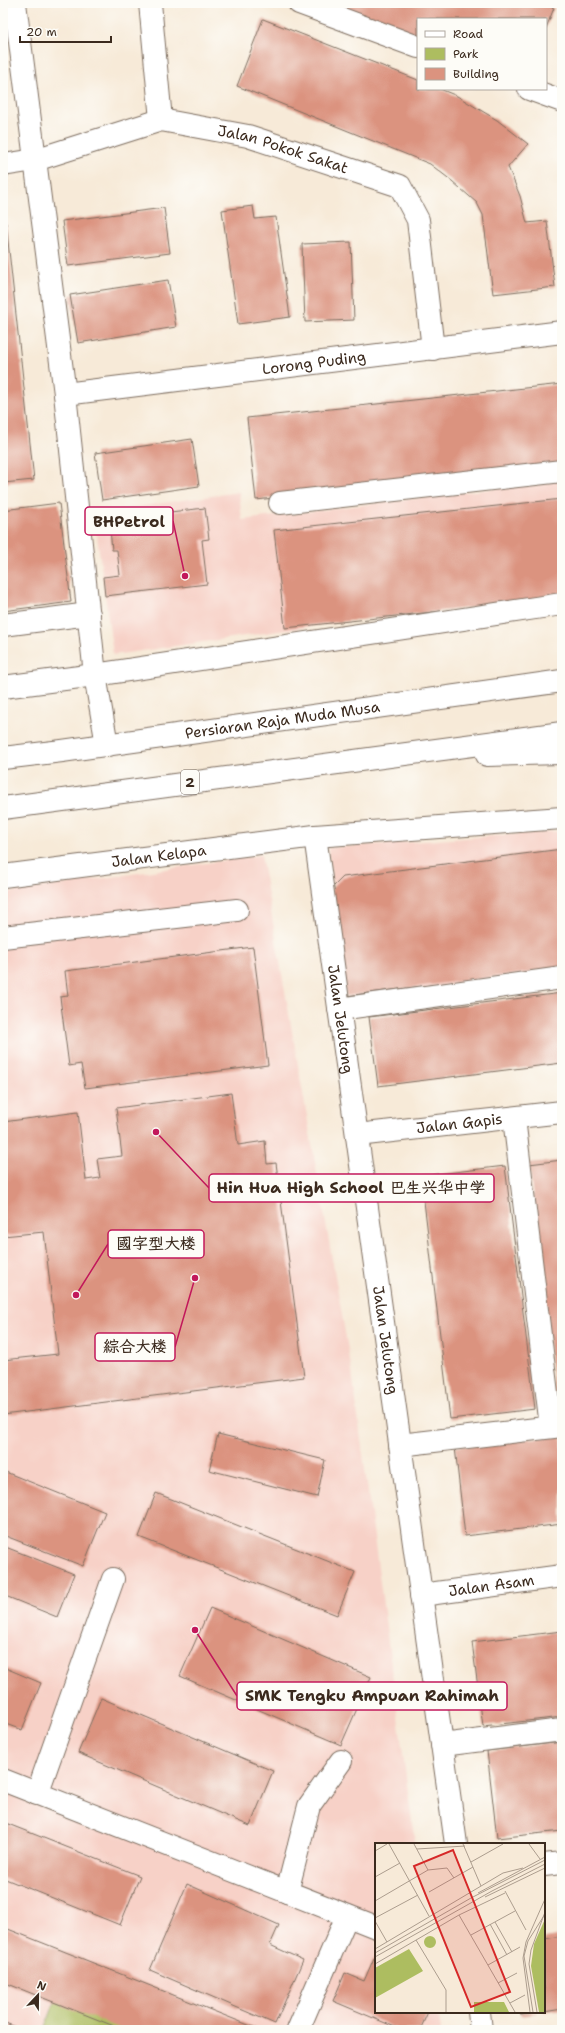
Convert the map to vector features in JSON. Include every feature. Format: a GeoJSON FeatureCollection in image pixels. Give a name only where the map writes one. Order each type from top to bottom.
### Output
{"type":"FeatureCollection","features":[{"type":"Feature","properties":{"kind":"main road"},"geometry":{"type":"LineString","coordinates":[[15,3],[65,394],[95,675],[107,745]]}},
{"type":"Feature","properties":{"kind":"main road"},"geometry":{"type":"LineString","coordinates":[[150,3],[161,120]]}},
{"type":"Feature","properties":{"kind":"main road"},"geometry":{"type":"LineString","coordinates":[[300,3],[417,47]]}},
{"type":"Feature","properties":{"kind":"main road"},"geometry":{"type":"LineString","coordinates":[[532,90],[562,101]]}},
{"type":"Feature","properties":{"kind":"main road","name":"Jalan Pokok Sakat"},"geometry":{"type":"LineString","coordinates":[[3,165],[35,160],[161,120],[248,136],[400,186],[418,220],[433,348]]}},
{"type":"Feature","properties":{"kind":"main road","name":"Lorong Puding"},"geometry":{"type":"LineString","coordinates":[[65,394],[562,332]]}},
{"type":"Feature","properties":{"kind":"main road"},"geometry":{"type":"LineString","coordinates":[[280,503],[562,471]]}},
{"type":"Feature","properties":{"kind":"main road"},"geometry":{"type":"LineString","coordinates":[[3,687],[95,675],[562,604]]}},
{"type":"Feature","properties":{"kind":"main road"},"geometry":{"type":"LineString","coordinates":[[3,625],[89,614]]}},
{"type":"Feature","properties":{"kind":"main road","name":"Persiaran Raja Muda Musa"},"geometry":{"type":"LineString","coordinates":[[3,758],[107,745],[558,680]]}},
{"type":"Feature","properties":{"kind":"main road","name":"2"},"geometry":{"type":"LineString","coordinates":[[3,808],[562,733]]}},
{"type":"Feature","properties":{"kind":"main road"},"geometry":{"type":"LineString","coordinates":[[378,757],[562,753]]}},
{"type":"Feature","properties":{"kind":"main road","name":"Jalan Kelapa"},"geometry":{"type":"LineString","coordinates":[[3,876],[315,836],[562,818]]}},
{"type":"Feature","properties":{"kind":"main road","name":"Jalan Jelutong"},"geometry":{"type":"LineString","coordinates":[[315,836],[456,1843]]}},
{"type":"Feature","properties":{"kind":"main road"},"geometry":{"type":"LineString","coordinates":[[3,937],[237,910]]}},
{"type":"Feature","properties":{"kind":"main road"},"geometry":{"type":"LineString","coordinates":[[339,1009],[562,978]]}},
{"type":"Feature","properties":{"kind":"main road","name":"Jalan Gapis"},"geometry":{"type":"LineString","coordinates":[[357,1135],[562,1112]]}},
{"type":"Feature","properties":{"kind":"main road"},"geometry":{"type":"LineString","coordinates":[[400,1445],[556,1427],[514,1118]]}},
{"type":"Feature","properties":{"kind":"main road","name":"Jalan Asam"},"geometry":{"type":"LineString","coordinates":[[421,1595],[562,1576]]}},
{"type":"Feature","properties":{"kind":"main road"},"geometry":{"type":"LineString","coordinates":[[37,1794],[113,1579]]}},
{"type":"Feature","properties":{"kind":"main road"},"geometry":{"type":"LineString","coordinates":[[442,1745],[562,1730]]}},
{"type":"Feature","properties":{"kind":"main road"},"geometry":{"type":"LineString","coordinates":[[286,1892],[309,1806],[341,1761]]}},
{"type":"Feature","properties":{"kind":"main road"},"geometry":{"type":"LineString","coordinates":[[3,1780],[375,1927]]}},
{"type":"Feature","properties":{"kind":"main road"},"geometry":{"type":"LineString","coordinates":[[545,1865],[562,1863]]}},
{"type":"Feature","properties":{"kind":"main road"},"geometry":{"type":"LineString","coordinates":[[298,2030],[347,1916]]}},
{"type":"Feature","properties":{"kind":"main road"},"geometry":{"type":"LineString","coordinates":[[479,2013],[482,2030]]}},
{"type":"Feature","properties":{"kind":"shaded area"},"geometry":{"type":"Polygon","coordinates":[[[562,480],[562,590],[113,655],[94,513],[239,492],[242,520],[562,480]]]}},
{"type":"Feature","properties":{"kind":"shaded area"},"geometry":{"type":"Polygon","coordinates":[[[562,831],[562,970],[349,1001],[328,848],[562,831]]]}},
{"type":"Feature","properties":{"kind":"shaded area"},"geometry":{"type":"Polygon","coordinates":[[[261,855],[352,1372],[415,1843],[375,1843],[375,2013],[438,2013],[441,2030],[3,2030],[3,893],[261,855]]]}},
{"type":"Feature","properties":{"kind":"green space"},"geometry":{"type":"Polygon","coordinates":[[[61,1987],[172,2030],[44,2030],[61,1987]]]}},
{"type":"Feature","properties":{"kind":"building"},"geometry":{"type":"Polygon","coordinates":[[[314,3],[539,3],[554,8],[547,26],[547,18],[417,18],[417,42],[314,3]]]}},
{"type":"Feature","properties":{"kind":"building"},"geometry":{"type":"Polygon","coordinates":[[[263,19],[417,80],[417,90],[442,90],[457,96],[497,120],[528,144],[508,167],[520,196],[527,223],[547,221],[555,287],[493,294],[483,215],[477,203],[452,181],[430,164],[237,86],[263,19]]]}},
{"type":"Feature","properties":{"kind":"building"},"geometry":{"type":"Polygon","coordinates":[[[253,206],[255,219],[276,217],[290,317],[238,324],[222,210],[253,206]]]}},
{"type":"Feature","properties":{"kind":"building"},"geometry":{"type":"Polygon","coordinates":[[[164,208],[170,253],[68,266],[62,221],[164,208]]]}},
{"type":"Feature","properties":{"kind":"building"},"geometry":{"type":"Polygon","coordinates":[[[6,223],[34,480],[3,483],[3,224],[6,223]]]}},
{"type":"Feature","properties":{"kind":"building"},"geometry":{"type":"Polygon","coordinates":[[[351,242],[354,320],[305,322],[302,244],[351,242]]]}},
{"type":"Feature","properties":{"kind":"building"},"geometry":{"type":"Polygon","coordinates":[[[168,280],[176,327],[78,343],[70,295],[168,280]]]}},
{"type":"Feature","properties":{"kind":"building"},"geometry":{"type":"Polygon","coordinates":[[[562,384],[562,466],[256,500],[247,418],[562,384]]]}},
{"type":"Feature","properties":{"kind":"building"},"geometry":{"type":"Polygon","coordinates":[[[192,439],[199,486],[102,500],[95,453],[192,439]]]}},
{"type":"Feature","properties":{"kind":"building"},"geometry":{"type":"Polygon","coordinates":[[[562,499],[562,598],[285,628],[274,530],[562,499]]]}},
{"type":"Feature","properties":{"kind":"building"},"geometry":{"type":"Polygon","coordinates":[[[59,503],[71,602],[3,611],[3,510],[59,503]]]}},
{"type":"Feature","properties":{"kind":"building"},"geometry":{"type":"Polygon","coordinates":[[[205,508],[209,539],[202,540],[207,584],[105,596],[103,577],[120,575],[117,550],[112,550],[109,519],[205,508]]]}},
{"type":"Feature","properties":{"kind":"building"},"geometry":{"type":"Polygon","coordinates":[[[562,849],[562,968],[346,996],[331,889],[343,877],[562,849]]]}},
{"type":"Feature","properties":{"kind":"building"},"geometry":{"type":"Polygon","coordinates":[[[253,947],[268,1065],[85,1088],[81,1064],[69,1066],[60,997],[68,996],[65,971],[253,947]]]}},
{"type":"Feature","properties":{"kind":"building"},"geometry":{"type":"Polygon","coordinates":[[[562,993],[562,1063],[378,1086],[369,1017],[562,993]]]}},
{"type":"Feature","properties":{"kind":"building"},"geometry":{"type":"Polygon","coordinates":[[[231,1093],[238,1145],[265,1141],[267,1164],[276,1163],[304,1377],[3,1415],[3,1360],[58,1354],[44,1232],[3,1236],[3,1122],[78,1112],[86,1180],[100,1178],[97,1159],[122,1156],[116,1108],[231,1093]]]}},
{"type":"Feature","properties":{"kind":"building"},"geometry":{"type":"Polygon","coordinates":[[[562,1160],[562,1406],[556,1407],[529,1164],[562,1160]]]}},
{"type":"Feature","properties":{"kind":"building"},"geometry":{"type":"Polygon","coordinates":[[[505,1166],[535,1409],[450,1419],[421,1176],[505,1166]]]}},
{"type":"Feature","properties":{"kind":"building"},"geometry":{"type":"Polygon","coordinates":[[[218,1434],[325,1460],[317,1497],[209,1470],[218,1434]]]}},
{"type":"Feature","properties":{"kind":"building"},"geometry":{"type":"Polygon","coordinates":[[[562,1435],[562,1524],[465,1536],[455,1447],[562,1435]]]}},
{"type":"Feature","properties":{"kind":"building"},"geometry":{"type":"Polygon","coordinates":[[[3,1471],[105,1512],[83,1566],[3,1535],[3,1471]]]}},
{"type":"Feature","properties":{"kind":"building"},"geometry":{"type":"Polygon","coordinates":[[[156,1493],[355,1572],[337,1615],[139,1537],[156,1493]]]}},
{"type":"Feature","properties":{"kind":"building"},"geometry":{"type":"Polygon","coordinates":[[[3,1546],[74,1574],[57,1617],[3,1595],[3,1546]]]}},
{"type":"Feature","properties":{"kind":"building"},"geometry":{"type":"Polygon","coordinates":[[[210,1608],[371,1677],[341,1745],[180,1676],[210,1608]]]}},
{"type":"Feature","properties":{"kind":"building"},"geometry":{"type":"Polygon","coordinates":[[[562,1631],[562,1717],[483,1726],[472,1642],[562,1631]]]}},
{"type":"Feature","properties":{"kind":"building"},"geometry":{"type":"Polygon","coordinates":[[[3,1667],[41,1683],[22,1730],[3,1723],[3,1667]]]}},
{"type":"Feature","properties":{"kind":"building"},"geometry":{"type":"Polygon","coordinates":[[[101,1698],[273,1771],[250,1826],[78,1753],[101,1698]]]}},
{"type":"Feature","properties":{"kind":"building"},"geometry":{"type":"Polygon","coordinates":[[[562,1742],[562,1831],[497,1838],[487,1751],[562,1742]]]}},
{"type":"Feature","properties":{"kind":"building"},"geometry":{"type":"Polygon","coordinates":[[[3,1822],[140,1876],[120,1925],[3,1878],[3,1822]]]}},
{"type":"Feature","properties":{"kind":"building"},"geometry":{"type":"Polygon","coordinates":[[[187,1884],[279,1925],[270,1945],[303,1960],[275,2024],[150,1970],[187,1884]]]}},
{"type":"Feature","properties":{"kind":"building"},"geometry":{"type":"Polygon","coordinates":[[[3,1927],[261,2030],[124,2030],[3,1982],[3,1927]]]}},
{"type":"Feature","properties":{"kind":"building"},"geometry":{"type":"Polygon","coordinates":[[[562,1936],[562,2009],[545,2012],[545,1939],[562,1936]]]}},
{"type":"Feature","properties":{"kind":"building"},"geometry":{"type":"Polygon","coordinates":[[[374,1958],[375,2013],[428,2013],[420,2030],[402,2030],[333,2001],[345,1973],[364,1981],[374,1958]]]}},
{"type":"Feature","properties":{"kind":"building"},"geometry":{"type":"Polygon","coordinates":[[[521,2013],[536,2013],[521,2015],[521,2013]]]}},
{"type":"Feature","properties":{"kind":"building"},"geometry":{"type":"Polygon","coordinates":[[[3,2022],[23,2030],[3,2030],[3,2022]]]}},
{"type":"Feature","properties":{"kind":"place","name":"BHPetrol"},"geometry":{"type":"Point","coordinates":[185,576]}},
{"type":"Feature","properties":{"kind":"place","name":"Hin Hua High School 巴生兴华中学"},"geometry":{"type":"Point","coordinates":[156,1132]}},
{"type":"Feature","properties":{"kind":"place","name":"綜合大楼"},"geometry":{"type":"Point","coordinates":[195,1278]}},
{"type":"Feature","properties":{"kind":"place","name":"國字型大楼"},"geometry":{"type":"Point","coordinates":[76,1295]}},
{"type":"Feature","properties":{"kind":"place","name":"SMK Tengku Ampuan Rahimah"},"geometry":{"type":"Point","coordinates":[195,1630]}}]}
